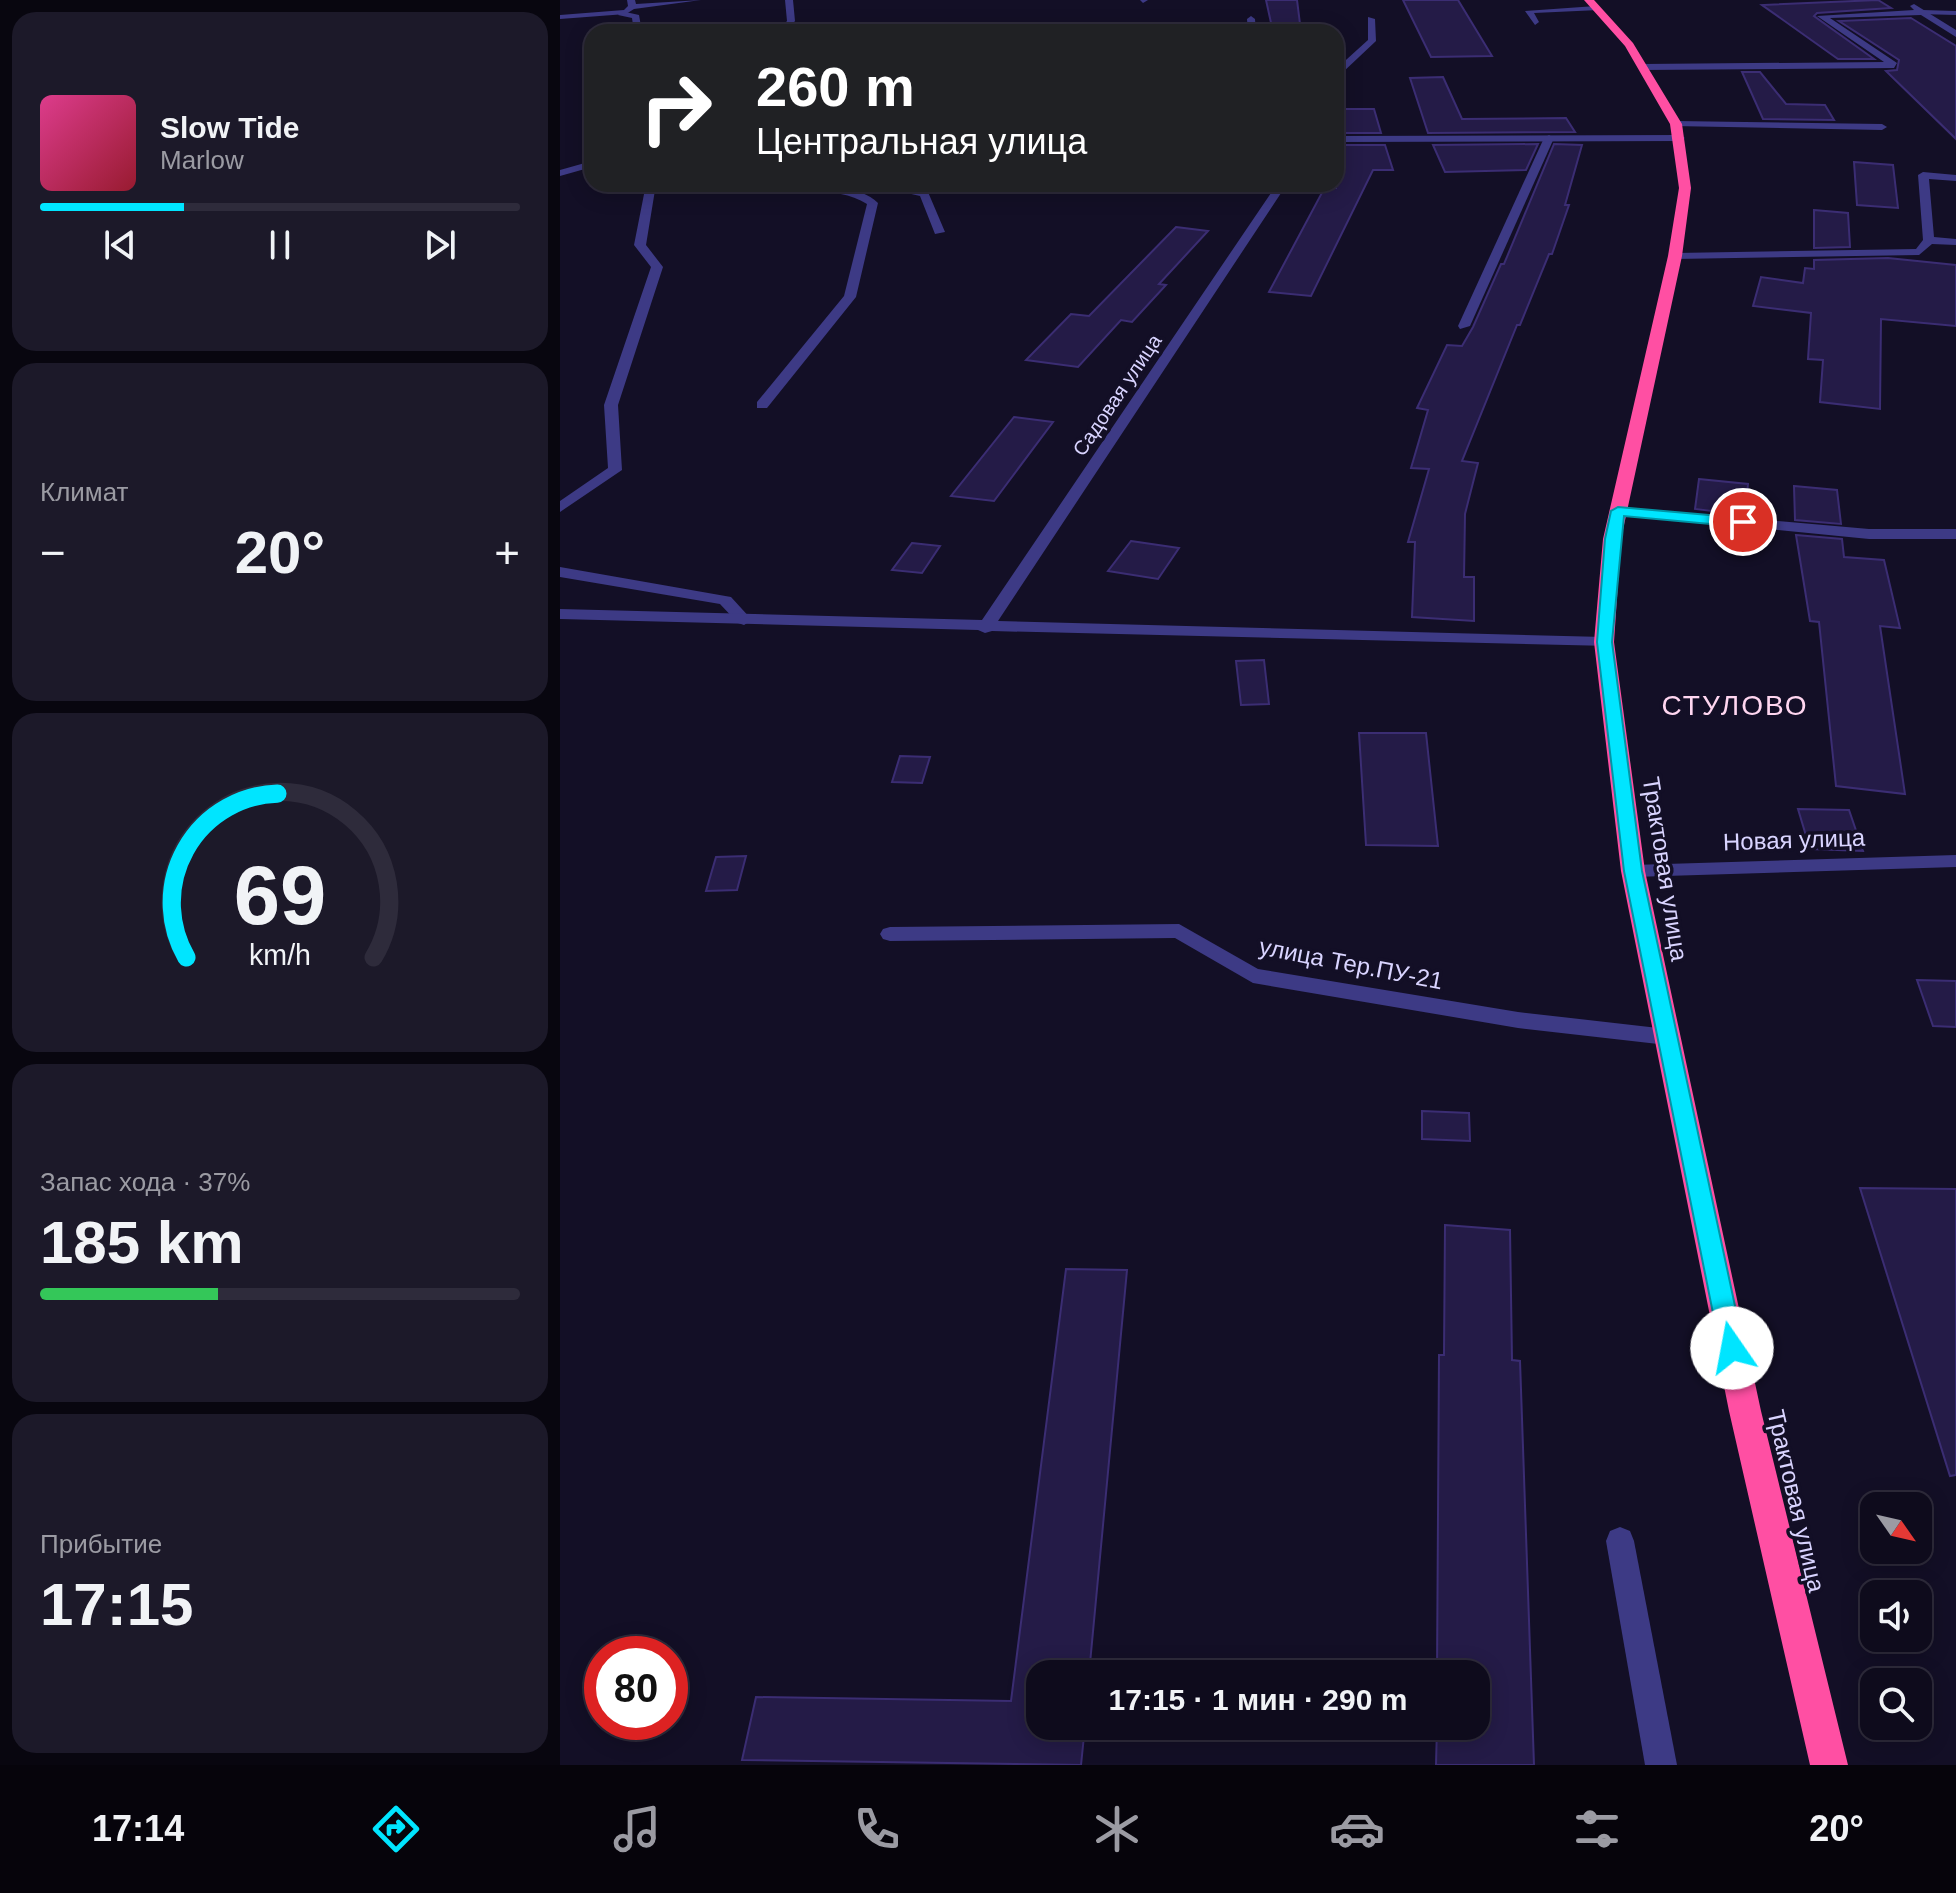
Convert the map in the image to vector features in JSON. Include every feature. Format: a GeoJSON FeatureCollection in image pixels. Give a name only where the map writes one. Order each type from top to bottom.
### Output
{"type":"FeatureCollection","features":[{"type":"Feature","properties":{"kind":"highway","name":"Трактовая улица"},"geometry":{"type":"LineString","coordinates":[[1593,4],[1629,45],[1678,131],[1685,188],[1675,256],[1612,539],[1604,642],[1633,871],[1745,1411],[1829,1765]]}},
{"type":"Feature","properties":{"kind":"street"},"geometry":{"type":"LineString","coordinates":[[621,13],[631,3],[697,0]]}},
{"type":"Feature","properties":{"kind":"street"},"geometry":{"type":"LineString","coordinates":[[788,24],[791,21],[789,0]]}},
{"type":"Feature","properties":{"kind":"street"},"geometry":{"type":"LineString","coordinates":[[1903,0],[1956,34]]}},
{"type":"Feature","properties":{"kind":"street"},"geometry":{"type":"LineString","coordinates":[[1535,22],[1529,11],[1593,4]]}},
{"type":"Feature","properties":{"kind":"street"},"geometry":{"type":"LineString","coordinates":[[560,17],[621,13],[636,17],[637,24]]}},
{"type":"Feature","properties":{"kind":"street"},"geometry":{"type":"LineString","coordinates":[[1642,67],[1894,65],[1821,16],[1956,13]]}},
{"type":"Feature","properties":{"kind":"street"},"geometry":{"type":"LineString","coordinates":[[1251,19],[1251,24]]}},
{"type":"Feature","properties":{"kind":"street"},"geometry":{"type":"LineString","coordinates":[[1344,67],[1372,41],[1371,19]]}},
{"type":"Feature","properties":{"kind":"street"},"geometry":{"type":"LineString","coordinates":[[1344,139],[1549,138],[1678,131],[1882,127]]}},
{"type":"Feature","properties":{"kind":"street"},"geometry":{"type":"LineString","coordinates":[[1464,326],[1549,138]]}},
{"type":"Feature","properties":{"kind":"street"},"geometry":{"type":"LineString","coordinates":[[560,173],[584,166]]}},
{"type":"Feature","properties":{"kind":"street"},"geometry":{"type":"LineString","coordinates":[[1675,256],[1919,252],[1929,240],[1923,175],[1956,178]]}},
{"type":"Feature","properties":{"kind":"street"},"geometry":{"type":"LineString","coordinates":[[560,508],[615,470],[611,405],[657,267],[640,245],[650,192]]}},
{"type":"Feature","properties":{"kind":"street"},"geometry":{"type":"LineString","coordinates":[[762,405],[850,297],[873,203],[862,194],[853,192]]}},
{"type":"Feature","properties":{"kind":"street"},"geometry":{"type":"LineString","coordinates":[[914,192],[924,194],[939,232]]}},
{"type":"Feature","properties":{"kind":"street","name":"Садовая улица"},"geometry":{"type":"LineString","coordinates":[[985,628],[1277,192]]}},
{"type":"Feature","properties":{"kind":"street"},"geometry":{"type":"LineString","coordinates":[[1929,240],[1956,242]]}},
{"type":"Feature","properties":{"kind":"street"},"geometry":{"type":"LineString","coordinates":[[1618,511],[1869,534],[1956,534]]}},
{"type":"Feature","properties":{"kind":"street"},"geometry":{"type":"LineString","coordinates":[[560,572],[725,600],[744,620]]}},
{"type":"Feature","properties":{"kind":"street"},"geometry":{"type":"LineString","coordinates":[[560,614],[985,628],[1604,642]]}},
{"type":"Feature","properties":{"kind":"street","name":"Новая улица"},"geometry":{"type":"LineString","coordinates":[[1633,871],[1956,861]]}},
{"type":"Feature","properties":{"kind":"street","name":"улица Тер.ПУ-21"},"geometry":{"type":"LineString","coordinates":[[890,934],[1179,931],[1253,976],[1518,1020],[1667,1037]]}},
{"type":"Feature","properties":{"kind":"street"},"geometry":{"type":"LineString","coordinates":[[1620,1541],[1661,1765]]}},
{"type":"Feature","properties":{"kind":"building"},"geometry":{"type":"Polygon","coordinates":[[[1266,0],[1297,0],[1300,24],[1271,24],[1266,0]]]}},
{"type":"Feature","properties":{"kind":"building"},"geometry":{"type":"Polygon","coordinates":[[[1403,0],[1458,0],[1492,56],[1431,57],[1403,0]]]}},
{"type":"Feature","properties":{"kind":"building"},"geometry":{"type":"Polygon","coordinates":[[[1878,0],[1891,8],[1817,13],[1814,16],[1874,59],[1838,59],[1762,5],[1878,0]]]}},
{"type":"Feature","properties":{"kind":"building"},"geometry":{"type":"Polygon","coordinates":[[[1911,18],[1956,46],[1956,139],[1886,71],[1897,70],[1899,60],[1839,21],[1911,18]]]}},
{"type":"Feature","properties":{"kind":"building"},"geometry":{"type":"Polygon","coordinates":[[[1742,72],[1760,72],[1786,104],[1825,105],[1834,120],[1763,119],[1742,72]]]}},
{"type":"Feature","properties":{"kind":"building"},"geometry":{"type":"Polygon","coordinates":[[[1443,77],[1462,119],[1566,118],[1575,132],[1428,133],[1410,78],[1443,77]]]}},
{"type":"Feature","properties":{"kind":"building"},"geometry":{"type":"Polygon","coordinates":[[[1344,109],[1374,109],[1381,133],[1344,133],[1344,109]]]}},
{"type":"Feature","properties":{"kind":"building"},"geometry":{"type":"Polygon","coordinates":[[[1538,144],[1526,170],[1445,172],[1433,145],[1538,144]]]}},
{"type":"Feature","properties":{"kind":"building"},"geometry":{"type":"Polygon","coordinates":[[[1554,144],[1582,145],[1565,205],[1569,205],[1552,254],[1549,254],[1520,325],[1517,325],[1462,461],[1478,463],[1465,514],[1464,577],[1474,577],[1474,621],[1412,617],[1415,542],[1408,542],[1429,469],[1411,468],[1428,410],[1417,408],[1447,345],[1462,346],[1473,327],[1501,264],[1504,264],[1554,144]]]}},
{"type":"Feature","properties":{"kind":"building"},"geometry":{"type":"Polygon","coordinates":[[[1344,145],[1385,145],[1393,170],[1373,170],[1311,296],[1269,292],[1322,192],[1344,192],[1344,145]]]}},
{"type":"Feature","properties":{"kind":"building"},"geometry":{"type":"Polygon","coordinates":[[[1854,162],[1893,165],[1898,208],[1857,205],[1854,162]]]}},
{"type":"Feature","properties":{"kind":"building"},"geometry":{"type":"Polygon","coordinates":[[[1814,210],[1848,213],[1850,247],[1814,248],[1814,210]]]}},
{"type":"Feature","properties":{"kind":"building"},"geometry":{"type":"Polygon","coordinates":[[[1176,227],[1208,231],[1159,284],[1166,285],[1132,322],[1121,320],[1078,367],[1026,360],[1071,314],[1089,316],[1176,227]]]}},
{"type":"Feature","properties":{"kind":"building"},"geometry":{"type":"Polygon","coordinates":[[[1888,258],[1956,265],[1956,326],[1881,319],[1880,409],[1820,402],[1823,360],[1808,359],[1811,313],[1753,306],[1761,277],[1803,283],[1805,268],[1814,269],[1814,260],[1888,258]]]}},
{"type":"Feature","properties":{"kind":"building"},"geometry":{"type":"Polygon","coordinates":[[[1014,417],[1053,422],[994,501],[951,496],[1014,417]]]}},
{"type":"Feature","properties":{"kind":"building"},"geometry":{"type":"Polygon","coordinates":[[[1699,479],[1748,484],[1745,515],[1695,509],[1699,479]]]}},
{"type":"Feature","properties":{"kind":"building"},"geometry":{"type":"Polygon","coordinates":[[[1794,486],[1837,490],[1841,524],[1795,520],[1794,486]]]}},
{"type":"Feature","properties":{"kind":"building"},"geometry":{"type":"Polygon","coordinates":[[[1796,535],[1842,539],[1844,557],[1884,560],[1900,628],[1880,626],[1905,794],[1836,786],[1819,622],[1810,621],[1796,535]]]}},
{"type":"Feature","properties":{"kind":"building"},"geometry":{"type":"Polygon","coordinates":[[[1131,541],[1179,548],[1158,579],[1108,571],[1131,541]]]}},
{"type":"Feature","properties":{"kind":"building"},"geometry":{"type":"Polygon","coordinates":[[[912,543],[940,546],[922,573],[892,570],[912,543]]]}},
{"type":"Feature","properties":{"kind":"building"},"geometry":{"type":"Polygon","coordinates":[[[1264,660],[1269,704],[1241,705],[1236,661],[1264,660]]]}},
{"type":"Feature","properties":{"kind":"building"},"geometry":{"type":"Polygon","coordinates":[[[1359,733],[1426,733],[1438,846],[1366,845],[1359,733]]]}},
{"type":"Feature","properties":{"kind":"building"},"geometry":{"type":"Polygon","coordinates":[[[900,756],[930,757],[922,783],[892,782],[900,756]]]}},
{"type":"Feature","properties":{"kind":"building"},"geometry":{"type":"Polygon","coordinates":[[[1798,809],[1849,810],[1863,851],[1810,849],[1798,809]]]}},
{"type":"Feature","properties":{"kind":"building"},"geometry":{"type":"Polygon","coordinates":[[[746,856],[737,890],[706,891],[716,857],[746,856]]]}},
{"type":"Feature","properties":{"kind":"building"},"geometry":{"type":"Polygon","coordinates":[[[1917,980],[1956,981],[1956,1027],[1933,1026],[1917,980]]]}},
{"type":"Feature","properties":{"kind":"building"},"geometry":{"type":"Polygon","coordinates":[[[1422,1111],[1469,1113],[1470,1141],[1422,1139],[1422,1111]]]}},
{"type":"Feature","properties":{"kind":"building"},"geometry":{"type":"Polygon","coordinates":[[[1860,1188],[1956,1189],[1956,1475],[1950,1476],[1860,1188]]]}},
{"type":"Feature","properties":{"kind":"building"},"geometry":{"type":"Polygon","coordinates":[[[1445,1225],[1510,1230],[1512,1360],[1520,1361],[1534,1765],[1436,1765],[1437,1740],[1490,1740],[1490,1660],[1437,1660],[1439,1355],[1444,1355],[1445,1225]]]}},
{"type":"Feature","properties":{"kind":"building"},"geometry":{"type":"Polygon","coordinates":[[[1066,1269],[1127,1270],[1090,1660],[1026,1660],[1026,1740],[1084,1740],[1081,1765],[742,1760],[756,1697],[1011,1701],[1066,1269]]]}},
{"type":"Feature","properties":{"kind":"district","name":"СТУЛОВО"},"geometry":{"type":"Point","coordinates":[1735,705]}},
{"type":"Feature","properties":{"kind":"route"},"geometry":{"type":"LineString","coordinates":[[1732,1348],[1633,871],[1604,642],[1612,539],[1618,511],[1743,522]]}}]}
